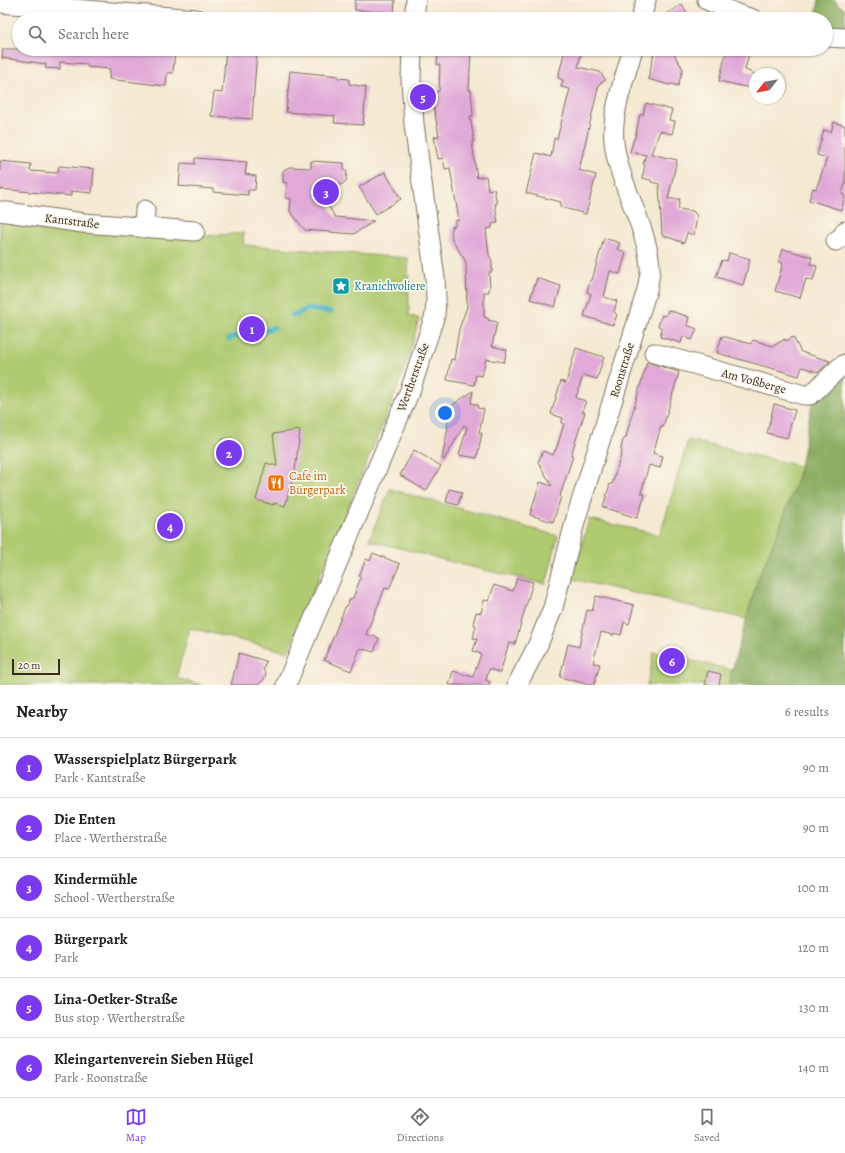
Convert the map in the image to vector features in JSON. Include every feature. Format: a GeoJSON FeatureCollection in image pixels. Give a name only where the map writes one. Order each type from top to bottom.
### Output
{"type":"FeatureCollection","features":[{"type":"Feature","properties":{"kind":"street"},"geometry":{"type":"LineString","coordinates":[[415,12],[416,0]]}},
{"type":"Feature","properties":{"kind":"street"},"geometry":{"type":"LineString","coordinates":[[643,12],[646,0]]}},
{"type":"Feature","properties":{"kind":"street"},"geometry":{"type":"LineString","coordinates":[[707,0],[733,12]]}},
{"type":"Feature","properties":{"kind":"street"},"geometry":{"type":"LineString","coordinates":[[0,3],[110,12]]}},
{"type":"Feature","properties":{"kind":"street"},"geometry":{"type":"LineString","coordinates":[[833,37],[845,38]]}},
{"type":"Feature","properties":{"kind":"street","name":"Wertherstraße"},"geometry":{"type":"LineString","coordinates":[[286,685],[411,388],[435,315],[435,278],[414,124],[411,79],[412,56]]}},
{"type":"Feature","properties":{"kind":"street","name":"Roonstraße"},"geometry":{"type":"LineString","coordinates":[[517,685],[537,647],[553,608],[576,518],[647,290],[650,266],[644,239],[619,166],[614,142],[615,116],[631,56]]}},
{"type":"Feature","properties":{"kind":"street","name":"Kantstraße"},"geometry":{"type":"LineString","coordinates":[[0,211],[83,223],[144,219],[195,231]]}},
{"type":"Feature","properties":{"kind":"street","name":"Am Voßberge"},"geometry":{"type":"LineString","coordinates":[[654,354],[804,395],[814,392],[845,364]]}},
{"type":"Feature","properties":{"kind":"green space"},"geometry":{"type":"Polygon","coordinates":[[[819,0],[835,0],[837,4],[845,9],[845,28],[833,27],[833,12],[817,12],[819,0]]]}},
{"type":"Feature","properties":{"kind":"green space"},"geometry":{"type":"Polygon","coordinates":[[[0,219],[194,237],[244,233],[243,245],[408,258],[409,315],[419,319],[411,349],[398,387],[288,652],[190,628],[176,678],[201,685],[0,685],[0,219]]]}},
{"type":"Feature","properties":{"kind":"green space"},"geometry":{"type":"Polygon","coordinates":[[[845,354],[845,685],[729,685],[758,579],[777,535],[798,477],[812,404],[822,385],[845,354]]]}},
{"type":"Feature","properties":{"kind":"green space"},"geometry":{"type":"Polygon","coordinates":[[[688,440],[800,466],[788,509],[764,564],[746,619],[572,579],[589,519],[660,535],[688,440]]]}},
{"type":"Feature","properties":{"kind":"green space"},"geometry":{"type":"Polygon","coordinates":[[[390,489],[558,536],[546,584],[463,565],[369,540],[390,489]]]}},
{"type":"Feature","properties":{"kind":"green space"},"geometry":{"type":"Polygon","coordinates":[[[654,652],[732,670],[729,685],[647,685],[654,652]]]}},
{"type":"Feature","properties":{"kind":"water"},"geometry":{"type":"Polygon","coordinates":[[[222,435],[233,436],[232,456],[220,455],[222,435]]]}},
{"type":"Feature","properties":{"kind":"building"},"geometry":{"type":"Polygon","coordinates":[[[355,0],[395,0],[394,12],[355,10],[355,0]]]}},
{"type":"Feature","properties":{"kind":"building"},"geometry":{"type":"Polygon","coordinates":[[[682,4],[687,12],[669,12],[682,4]]]}},
{"type":"Feature","properties":{"kind":"building"},"geometry":{"type":"Polygon","coordinates":[[[3,49],[12,49],[12,56],[174,56],[173,73],[167,73],[166,86],[109,79],[110,69],[87,67],[87,64],[60,62],[60,69],[45,68],[46,64],[2,58],[3,49]]]}},
{"type":"Feature","properties":{"kind":"building"},"geometry":{"type":"Polygon","coordinates":[[[225,56],[256,56],[252,119],[211,116],[214,92],[222,93],[225,56]]]}},
{"type":"Feature","properties":{"kind":"building"},"geometry":{"type":"Polygon","coordinates":[[[438,56],[471,56],[469,90],[471,90],[473,116],[470,116],[477,178],[486,176],[488,190],[494,189],[497,204],[495,204],[498,223],[492,224],[492,228],[486,229],[489,255],[492,261],[492,272],[489,272],[489,292],[484,292],[484,317],[488,318],[488,320],[497,322],[492,346],[507,350],[504,362],[486,359],[482,376],[476,375],[474,385],[447,380],[451,359],[454,360],[459,329],[467,307],[466,262],[452,239],[451,227],[455,226],[455,221],[459,220],[450,168],[445,169],[443,158],[438,159],[434,137],[439,136],[433,109],[432,96],[435,95],[435,92],[439,91],[440,65],[437,64],[438,56]]]}},
{"type":"Feature","properties":{"kind":"building"},"geometry":{"type":"Polygon","coordinates":[[[563,56],[580,56],[578,67],[600,72],[606,80],[599,84],[579,170],[596,175],[586,214],[560,207],[561,202],[526,193],[536,153],[551,157],[554,138],[557,139],[570,89],[561,87],[563,80],[558,78],[563,56]]]}},
{"type":"Feature","properties":{"kind":"building"},"geometry":{"type":"Polygon","coordinates":[[[653,56],[675,56],[683,69],[678,86],[648,79],[653,56]]]}},
{"type":"Feature","properties":{"kind":"building"},"geometry":{"type":"Polygon","coordinates":[[[725,56],[748,56],[745,70],[749,72],[749,88],[719,81],[725,56]]]}},
{"type":"Feature","properties":{"kind":"building"},"geometry":{"type":"Polygon","coordinates":[[[290,71],[338,76],[338,78],[349,79],[349,84],[366,87],[363,125],[334,123],[335,116],[286,112],[290,71]]]}},
{"type":"Feature","properties":{"kind":"building"},"geometry":{"type":"Polygon","coordinates":[[[646,103],[672,110],[669,120],[675,121],[672,134],[660,131],[651,154],[677,160],[668,199],[680,199],[678,209],[693,211],[697,216],[694,235],[687,233],[684,243],[662,235],[659,184],[642,178],[645,165],[643,164],[646,155],[630,152],[635,138],[640,114],[643,115],[646,103]]]}},
{"type":"Feature","properties":{"kind":"building"},"geometry":{"type":"Polygon","coordinates":[[[834,122],[845,126],[845,184],[842,194],[845,196],[841,210],[809,200],[813,188],[816,189],[827,158],[817,155],[824,130],[831,132],[834,122]]]}},
{"type":"Feature","properties":{"kind":"building"},"geometry":{"type":"Polygon","coordinates":[[[195,158],[247,162],[245,174],[256,176],[255,190],[248,190],[248,195],[213,192],[213,189],[179,186],[181,163],[195,164],[195,158]]]}},
{"type":"Feature","properties":{"kind":"building"},"geometry":{"type":"Polygon","coordinates":[[[0,161],[31,164],[30,171],[58,173],[59,166],[94,169],[92,193],[71,191],[71,196],[0,189],[0,161]]]}},
{"type":"Feature","properties":{"kind":"building"},"geometry":{"type":"Polygon","coordinates":[[[311,161],[344,163],[344,170],[347,171],[346,181],[341,185],[329,184],[328,205],[335,217],[374,221],[354,234],[305,230],[290,211],[291,199],[286,198],[287,183],[283,182],[283,171],[289,167],[311,168],[311,161]]]}},
{"type":"Feature","properties":{"kind":"building"},"geometry":{"type":"Polygon","coordinates":[[[385,172],[401,199],[376,214],[359,187],[385,172]]]}},
{"type":"Feature","properties":{"kind":"building"},"geometry":{"type":"Polygon","coordinates":[[[604,238],[620,243],[617,249],[626,252],[620,274],[610,271],[604,297],[617,301],[614,312],[617,315],[613,325],[584,316],[591,294],[587,292],[590,280],[592,280],[604,238]]]}},
{"type":"Feature","properties":{"kind":"building"},"geometry":{"type":"Polygon","coordinates":[[[783,249],[812,257],[810,264],[817,266],[813,281],[806,279],[800,298],[775,291],[783,263],[779,262],[783,249]]]}},
{"type":"Feature","properties":{"kind":"building"},"geometry":{"type":"Polygon","coordinates":[[[729,253],[750,259],[743,285],[716,277],[722,260],[727,261],[729,253]]]}},
{"type":"Feature","properties":{"kind":"building"},"geometry":{"type":"Polygon","coordinates":[[[537,278],[561,286],[555,307],[530,299],[537,278]]]}},
{"type":"Feature","properties":{"kind":"building"},"geometry":{"type":"Polygon","coordinates":[[[668,310],[689,317],[687,325],[697,329],[692,340],[683,336],[681,343],[660,337],[662,328],[658,326],[662,315],[666,316],[668,310]]]}},
{"type":"Feature","properties":{"kind":"building"},"geometry":{"type":"Polygon","coordinates":[[[722,336],[751,344],[753,340],[773,346],[785,339],[786,341],[793,337],[801,352],[830,361],[818,372],[802,367],[799,376],[717,353],[722,336]]]}},
{"type":"Feature","properties":{"kind":"building"},"geometry":{"type":"Polygon","coordinates":[[[576,348],[604,357],[597,379],[583,375],[576,398],[586,401],[582,412],[585,412],[571,455],[573,456],[553,522],[530,515],[540,482],[552,486],[538,462],[543,451],[553,455],[556,450],[564,424],[561,423],[563,418],[551,414],[561,381],[566,383],[576,348]]]}},
{"type":"Feature","properties":{"kind":"building"},"geometry":{"type":"Polygon","coordinates":[[[647,362],[679,372],[663,427],[661,427],[653,453],[663,456],[660,468],[649,465],[641,493],[645,495],[637,518],[603,507],[622,452],[621,449],[623,440],[626,437],[647,362]]]}},
{"type":"Feature","properties":{"kind":"building"},"geometry":{"type":"Polygon","coordinates":[[[473,391],[471,403],[478,405],[477,408],[484,409],[479,433],[482,433],[477,458],[459,455],[467,427],[464,425],[444,460],[442,459],[451,406],[473,391]]]}},
{"type":"Feature","properties":{"kind":"building"},"geometry":{"type":"Polygon","coordinates":[[[774,404],[795,410],[787,438],[767,433],[774,404]]]}},
{"type":"Feature","properties":{"kind":"building"},"geometry":{"type":"Polygon","coordinates":[[[300,430],[295,471],[285,506],[274,503],[274,505],[256,500],[266,463],[277,466],[273,434],[300,430]]]}},
{"type":"Feature","properties":{"kind":"building"},"geometry":{"type":"Polygon","coordinates":[[[414,450],[441,466],[426,491],[400,475],[414,450]]]}},
{"type":"Feature","properties":{"kind":"building"},"geometry":{"type":"Polygon","coordinates":[[[449,489],[462,492],[458,505],[446,502],[449,489]]]}},
{"type":"Feature","properties":{"kind":"building"},"geometry":{"type":"Polygon","coordinates":[[[373,553],[400,564],[389,589],[385,588],[366,634],[379,638],[374,652],[360,648],[351,671],[324,660],[344,610],[350,599],[353,598],[361,577],[359,576],[366,559],[370,561],[373,553]]]}},
{"type":"Feature","properties":{"kind":"building"},"geometry":{"type":"Polygon","coordinates":[[[517,578],[533,582],[515,644],[509,643],[500,673],[489,669],[486,680],[490,682],[489,685],[449,685],[453,671],[473,677],[481,654],[473,651],[477,639],[473,638],[476,625],[473,624],[476,612],[481,613],[484,600],[489,601],[494,585],[513,591],[517,578]]]}},
{"type":"Feature","properties":{"kind":"building"},"geometry":{"type":"Polygon","coordinates":[[[596,596],[634,605],[629,624],[624,622],[621,635],[601,632],[593,663],[600,664],[594,685],[590,685],[560,677],[568,644],[579,647],[587,610],[592,611],[596,596]]]}},
{"type":"Feature","properties":{"kind":"building"},"geometry":{"type":"Polygon","coordinates":[[[239,653],[266,661],[263,670],[266,674],[264,679],[258,685],[231,685],[239,653]]]}},
{"type":"Feature","properties":{"kind":"building"},"geometry":{"type":"Polygon","coordinates":[[[708,671],[721,674],[719,685],[705,685],[708,671]]]}},
{"type":"Feature","properties":{"kind":"waterway"},"geometry":{"type":"LineString","coordinates":[[292,315],[296,315],[307,309],[331,312]]}},
{"type":"Feature","properties":{"kind":"waterway"},"geometry":{"type":"LineString","coordinates":[[229,339],[240,335],[269,330],[274,327]]}},
{"type":"Feature","properties":{"kind":"place","name":"Lina-Oetker-Straße"},"geometry":{"type":"Point","coordinates":[423,97]}},
{"type":"Feature","properties":{"kind":"place","name":"Kindermühle"},"geometry":{"type":"Point","coordinates":[326,192]}},
{"type":"Feature","properties":{"kind":"place","name":"Kranichvoliere"},"geometry":{"type":"Point","coordinates":[341,286]}},
{"type":"Feature","properties":{"kind":"place","name":"Wasserspielplatz Bürgerpark"},"geometry":{"type":"Point","coordinates":[252,329]}},
{"type":"Feature","properties":{"kind":"place","name":"Die Enten"},"geometry":{"type":"Point","coordinates":[229,453]}},
{"type":"Feature","properties":{"kind":"place","name":"Cafe im Bürgerpark"},"geometry":{"type":"Point","coordinates":[276,483]}},
{"type":"Feature","properties":{"kind":"place","name":"Bürgerpark"},"geometry":{"type":"Point","coordinates":[170,526]}},
{"type":"Feature","properties":{"kind":"place","name":"Kleingartenverein Sieben Hügel"},"geometry":{"type":"Point","coordinates":[672,661]}}]}
